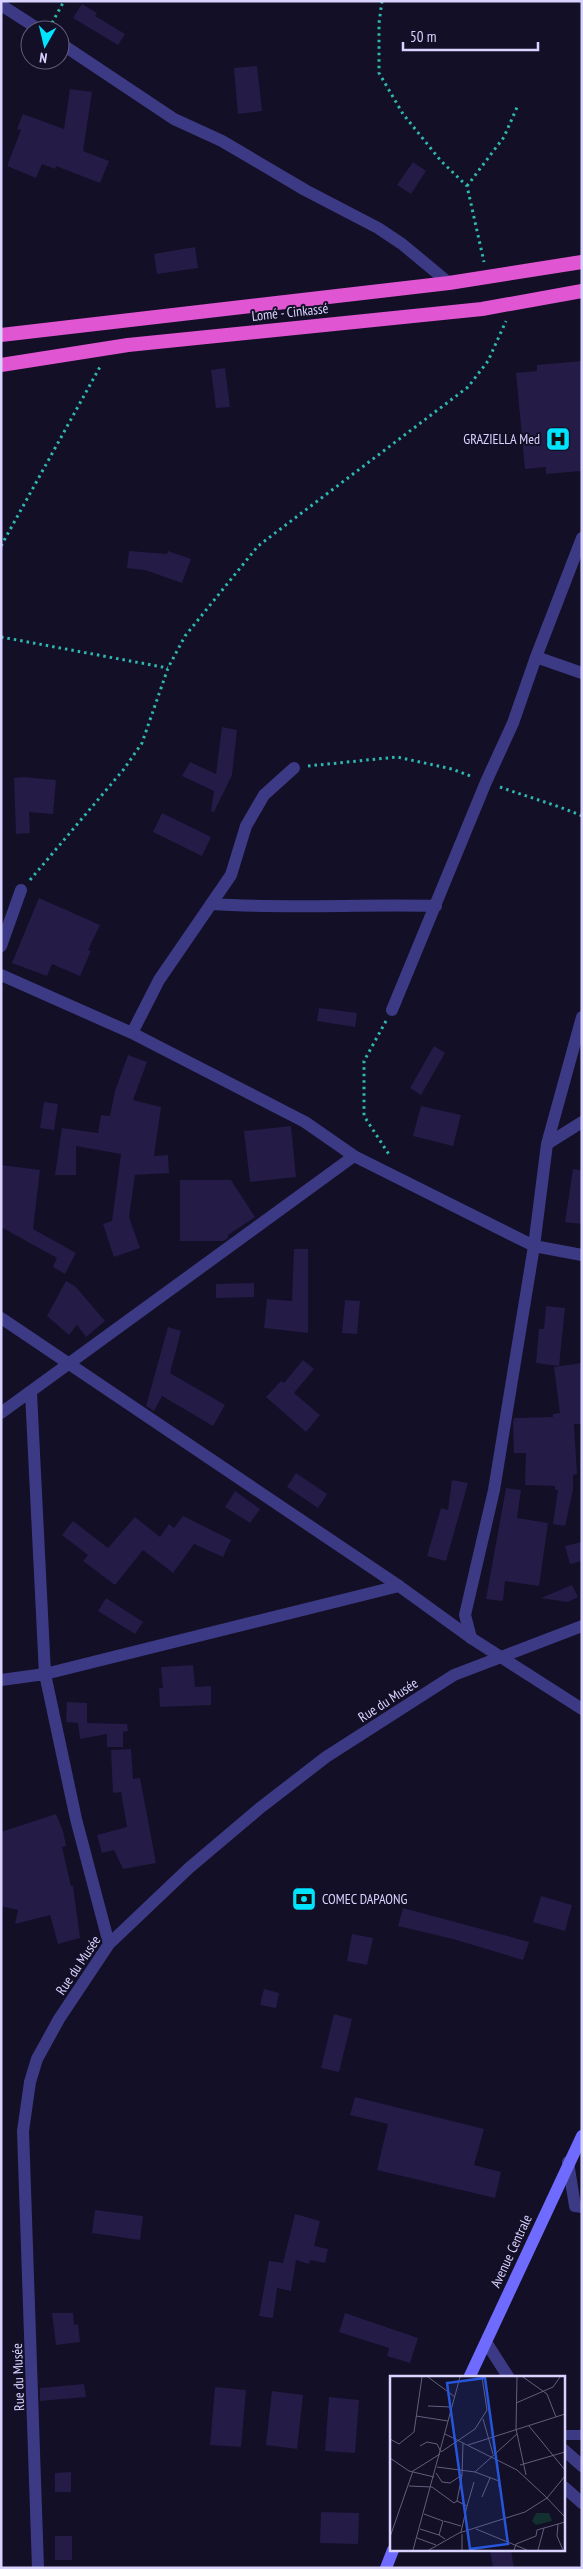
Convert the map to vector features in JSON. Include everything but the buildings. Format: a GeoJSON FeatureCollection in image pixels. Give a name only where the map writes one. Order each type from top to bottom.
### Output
{"type":"FeatureCollection","features":[{"type":"Feature","properties":{"kind":"highway","name":"Lomé - Cinkassé"},"geometry":{"type":"LineString","coordinates":[[1,335],[449,283],[582,262]]}},
{"type":"Feature","properties":{"kind":"highway","name":"Lomé - Cinkassé"},"geometry":{"type":"LineString","coordinates":[[1,365],[111,348],[482,309],[582,291]]}},
{"type":"Feature","properties":{"kind":"main road","name":"Avenue Centrale"},"geometry":{"type":"LineString","coordinates":[[470,2376],[568,2162],[582,2136]]}},
{"type":"Feature","properties":{"kind":"main road"},"geometry":{"type":"LineString","coordinates":[[386,2568],[393,2552]]}},
{"type":"Feature","properties":{"kind":"street"},"geometry":{"type":"LineString","coordinates":[[1,5],[24,20]]}},
{"type":"Feature","properties":{"kind":"street"},"geometry":{"type":"LineString","coordinates":[[70,50],[174,119],[222,141],[305,190],[378,228],[402,244],[449,283]]}},
{"type":"Feature","properties":{"kind":"street"},"geometry":{"type":"LineString","coordinates":[[392,1010],[486,782],[513,723],[582,538]]}},
{"type":"Feature","properties":{"kind":"street"},"geometry":{"type":"LineString","coordinates":[[536,658],[582,673]]}},
{"type":"Feature","properties":{"kind":"street"},"geometry":{"type":"LineString","coordinates":[[132,1032],[159,980],[231,875],[246,826],[264,795],[294,768]]}},
{"type":"Feature","properties":{"kind":"street"},"geometry":{"type":"LineString","coordinates":[[1,946],[21,890]]}},
{"type":"Feature","properties":{"kind":"street"},"geometry":{"type":"LineString","coordinates":[[210,904],[264,907],[362,904],[436,906]]}},
{"type":"Feature","properties":{"kind":"street"},"geometry":{"type":"LineString","coordinates":[[1,975],[132,1032],[305,1122],[354,1156],[534,1246],[582,1255]]}},
{"type":"Feature","properties":{"kind":"street"},"geometry":{"type":"LineString","coordinates":[[471,1638],[465,1615],[494,1490],[534,1246],[547,1144],[582,1017]]}},
{"type":"Feature","properties":{"kind":"street"},"geometry":{"type":"LineString","coordinates":[[547,1144],[582,1122]]}},
{"type":"Feature","properties":{"kind":"street"},"geometry":{"type":"LineString","coordinates":[[1,1413],[354,1156]]}},
{"type":"Feature","properties":{"kind":"street"},"geometry":{"type":"LineString","coordinates":[[1,1318],[399,1586],[471,1638],[582,1709]]}},
{"type":"Feature","properties":{"kind":"street"},"geometry":{"type":"LineString","coordinates":[[31,1393],[45,1674],[76,1820],[108,1944]]}},
{"type":"Feature","properties":{"kind":"street"},"geometry":{"type":"LineString","coordinates":[[1,1680],[45,1674],[399,1586]]}},
{"type":"Feature","properties":{"kind":"street","name":"Rue du Musée"},"geometry":{"type":"LineString","coordinates":[[38,2568],[23,2131],[30,2082],[37,2059],[59,2019],[108,1944],[189,1868],[260,1808],[326,1757],[454,1675],[499,1656],[582,1626]]}},
{"type":"Feature","properties":{"kind":"street"},"geometry":{"type":"LineString","coordinates":[[568,2162],[574,2206],[582,2207]]}},
{"type":"Feature","properties":{"kind":"street"},"geometry":{"type":"LineString","coordinates":[[486,2342],[508,2376]]}},
{"type":"Feature","properties":{"kind":"street"},"geometry":{"type":"LineString","coordinates":[[566,2452],[582,2466]]}},
{"type":"Feature","properties":{"kind":"street"},"geometry":{"type":"LineString","coordinates":[[566,2489],[582,2503]]}},
{"type":"Feature","properties":{"kind":"lane"},"geometry":{"type":"LineString","coordinates":[[566,2435],[582,2436]]}},
{"type":"Feature","properties":{"kind":"path"},"geometry":{"type":"LineString","coordinates":[[54,20],[64,1]]}},
{"type":"Feature","properties":{"kind":"path"},"geometry":{"type":"LineString","coordinates":[[382,1],[379,23],[380,73],[402,114],[441,161],[467,186],[488,278]]}},
{"type":"Feature","properties":{"kind":"path"},"geometry":{"type":"LineString","coordinates":[[467,186],[504,136],[518,105]]}},
{"type":"Feature","properties":{"kind":"path"},"geometry":{"type":"LineString","coordinates":[[21,890],[92,809],[142,743],[168,668],[185,636],[232,575],[258,546],[468,387],[491,354],[512,304]]}},
{"type":"Feature","properties":{"kind":"path"},"geometry":{"type":"LineString","coordinates":[[1,546],[111,348]]}},
{"type":"Feature","properties":{"kind":"path"},"geometry":{"type":"LineString","coordinates":[[1,637],[168,668]]}},
{"type":"Feature","properties":{"kind":"path"},"geometry":{"type":"LineString","coordinates":[[294,768],[397,757],[452,769],[531,799],[558,805],[582,816]]}},
{"type":"Feature","properties":{"kind":"path"},"geometry":{"type":"LineString","coordinates":[[392,1010],[364,1061],[364,1116],[394,1161]]}},
{"type":"Feature","properties":{"kind":"place","name":"GRAZIELLA Med"},"geometry":{"type":"Point","coordinates":[558,439]}},
{"type":"Feature","properties":{"kind":"place","name":"COMEC DAPAONG"},"geometry":{"type":"Point","coordinates":[304,1899]}}]}
